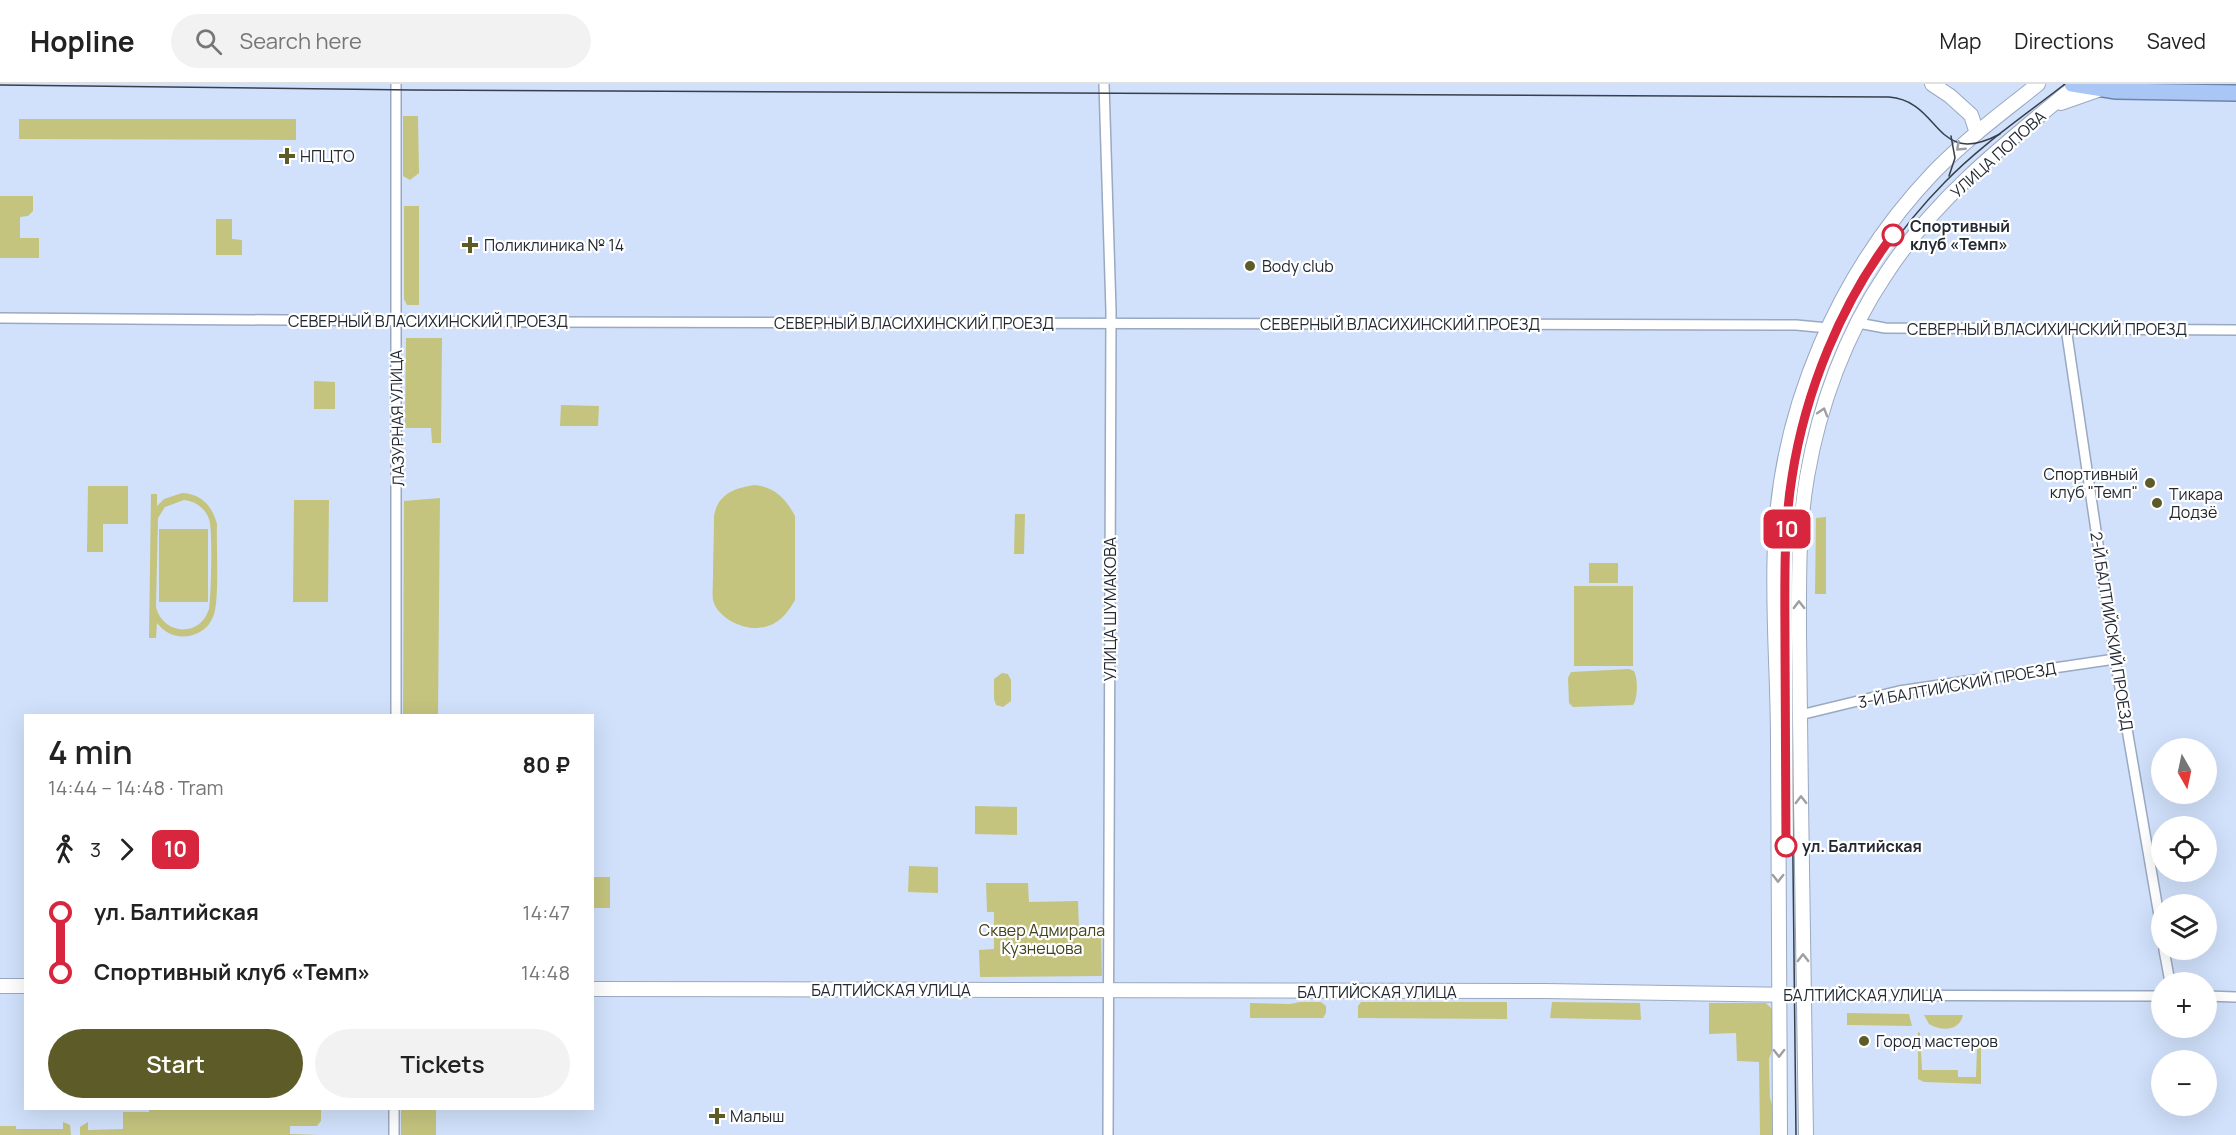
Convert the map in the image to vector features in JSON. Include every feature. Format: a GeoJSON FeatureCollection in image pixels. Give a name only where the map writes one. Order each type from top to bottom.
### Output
{"type":"FeatureCollection","features":[{"type":"Feature","properties":{"kind":"highway"},"geometry":{"type":"LineString","coordinates":[[2072,84],[2101,89],[2236,93]]}},
{"type":"Feature","properties":{"kind":"main road"},"geometry":{"type":"LineString","coordinates":[[1932,84],[1950,96],[1971,115],[1977,133]]}},
{"type":"Feature","properties":{"kind":"main road","name":"УЛИЦА ПОПОВА"},"geometry":{"type":"LineString","coordinates":[[1780,1135],[1776,535],[1783,471],[1791,433],[1802,394],[1828,328],[1848,288],[1899,213],[1932,175],[1977,133],[2038,84]]}},
{"type":"Feature","properties":{"kind":"main road","name":"УЛИЦА ПОПОВА"},"geometry":{"type":"LineString","coordinates":[[1806,1135],[1799,546],[1807,478],[1826,402],[1858,323],[1886,274],[1936,209],[1987,159],[2078,84]]}},
{"type":"Feature","properties":{"kind":"main road"},"geometry":{"type":"LineString","coordinates":[[2037,118],[2068,99],[2101,89]]}},
{"type":"Feature","properties":{"kind":"main road"},"geometry":{"type":"LineString","coordinates":[[1778,922],[1803,921]]}},
{"type":"Feature","properties":{"kind":"main road"},"geometry":{"type":"LineString","coordinates":[[0,986],[24,986]]}},
{"type":"Feature","properties":{"kind":"main road","name":"БАЛТИЙСКАЯ УЛИЦА"},"geometry":{"type":"LineString","coordinates":[[594,989],[1521,991],[1804,995]]}},
{"type":"Feature","properties":{"kind":"street","name":"ЛАЗУРНАЯ УЛИЦА"},"geometry":{"type":"LineString","coordinates":[[396,84],[396,714]]}},
{"type":"Feature","properties":{"kind":"street","name":"УЛИЦА ШУМАКОВА"},"geometry":{"type":"LineString","coordinates":[[1104,84],[1111,323],[1108,1135]]}},
{"type":"Feature","properties":{"kind":"street","name":"СЕВЕРНЫЙ ВЛАСИХИНСКИЙ ПРОЕЗД"},"geometry":{"type":"LineString","coordinates":[[0,318],[1796,325],[1828,328]]}},
{"type":"Feature","properties":{"kind":"street","name":"СЕВЕРНЫЙ ВЛАСИХИНСКИЙ ПРОЕЗД"},"geometry":{"type":"LineString","coordinates":[[1858,323],[1885,327],[2236,330]]}},
{"type":"Feature","properties":{"kind":"street","name":"2-Й БАЛТИЙСКИЙ ПРОЕЗД"},"geometry":{"type":"LineString","coordinates":[[2066,328],[2115,659],[2155,894]]}},
{"type":"Feature","properties":{"kind":"street","name":"3-Й БАЛТИЙСКИЙ ПРОЕЗД"},"geometry":{"type":"LineString","coordinates":[[1800,715],[1899,691],[2115,659]]}},
{"type":"Feature","properties":{"kind":"street","name":"БАЛТИЙСКАЯ УЛИЦА"},"geometry":{"type":"LineString","coordinates":[[1804,995],[2151,996]]}},
{"type":"Feature","properties":{"kind":"street"},"geometry":{"type":"LineString","coordinates":[[2217,996],[2236,997]]}},
{"type":"Feature","properties":{"kind":"street"},"geometry":{"type":"LineString","coordinates":[[394,1110],[394,1135]]}},
{"type":"Feature","properties":{"kind":"green space"},"geometry":{"type":"Polygon","coordinates":[[[403,116],[418,116],[419,173],[410,180],[403,176],[403,116]]]}},
{"type":"Feature","properties":{"kind":"green space"},"geometry":{"type":"Polygon","coordinates":[[[19,119],[296,119],[296,140],[19,139],[19,119]]]}},
{"type":"Feature","properties":{"kind":"green space"},"geometry":{"type":"Polygon","coordinates":[[[0,196],[33,196],[33,211],[28,216],[20,217],[20,238],[39,238],[39,258],[0,258],[0,196]]]}},
{"type":"Feature","properties":{"kind":"green space"},"geometry":{"type":"Polygon","coordinates":[[[404,206],[419,206],[419,305],[407,305],[404,299],[404,206]]]}},
{"type":"Feature","properties":{"kind":"green space"},"geometry":{"type":"Polygon","coordinates":[[[216,219],[232,219],[232,239],[242,240],[242,255],[216,255],[216,219]]]}},
{"type":"Feature","properties":{"kind":"green space"},"geometry":{"type":"Polygon","coordinates":[[[406,338],[442,338],[441,443],[432,443],[431,428],[405,428],[406,338]]]}},
{"type":"Feature","properties":{"kind":"green space"},"geometry":{"type":"Polygon","coordinates":[[[314,381],[335,382],[335,409],[314,409],[314,381]]]}},
{"type":"Feature","properties":{"kind":"green space"},"geometry":{"type":"Polygon","coordinates":[[[561,405],[599,406],[598,426],[560,426],[561,405]]]}},
{"type":"Feature","properties":{"kind":"green space"},"geometry":{"type":"Polygon","coordinates":[[[755,485],[774,491],[788,504],[795,516],[795,600],[780,620],[764,627],[751,628],[724,617],[713,600],[714,516],[719,502],[728,493],[755,485]]]}},
{"type":"Feature","properties":{"kind":"green space"},"geometry":{"type":"Polygon","coordinates":[[[88,486],[128,486],[128,524],[103,524],[103,552],[87,552],[88,486]]]}},
{"type":"Feature","properties":{"kind":"green space"},"geometry":{"type":"Polygon","coordinates":[[[182,493],[189,494],[205,502],[212,512],[217,524],[215,609],[211,621],[200,632],[189,636],[175,635],[163,630],[157,623],[156,638],[149,638],[151,494],[157,494],[157,506],[164,499],[182,493]],[[184,500],[165,507],[158,518],[156,607],[166,623],[173,628],[182,629],[198,625],[204,618],[209,609],[210,591],[209,519],[202,508],[184,500]]]}},
{"type":"Feature","properties":{"kind":"green space"},"geometry":{"type":"Polygon","coordinates":[[[440,498],[438,714],[403,714],[404,501],[440,498]]]}},
{"type":"Feature","properties":{"kind":"green space"},"geometry":{"type":"Polygon","coordinates":[[[294,500],[329,500],[328,602],[293,602],[294,500]]]}},
{"type":"Feature","properties":{"kind":"green space"},"geometry":{"type":"Polygon","coordinates":[[[1015,514],[1025,514],[1024,554],[1014,554],[1015,514]]]}},
{"type":"Feature","properties":{"kind":"green space"},"geometry":{"type":"Polygon","coordinates":[[[1826,517],[1826,594],[1815,594],[1816,518],[1826,517]]]}},
{"type":"Feature","properties":{"kind":"green space"},"geometry":{"type":"Polygon","coordinates":[[[159,529],[208,529],[208,602],[159,602],[159,529]]]}},
{"type":"Feature","properties":{"kind":"green space"},"geometry":{"type":"Polygon","coordinates":[[[1589,563],[1618,563],[1618,583],[1589,583],[1589,563]]]}},
{"type":"Feature","properties":{"kind":"green space"},"geometry":{"type":"Polygon","coordinates":[[[1574,586],[1633,586],[1633,666],[1574,666],[1574,586]]]}},
{"type":"Feature","properties":{"kind":"green space"},"geometry":{"type":"Polygon","coordinates":[[[1629,669],[1634,671],[1637,683],[1633,705],[1573,707],[1569,703],[1568,678],[1571,672],[1629,669]]]}},
{"type":"Feature","properties":{"kind":"green space"},"geometry":{"type":"Polygon","coordinates":[[[1002,673],[1008,674],[1011,680],[1011,701],[1003,707],[996,705],[994,699],[994,679],[1002,673]]]}},
{"type":"Feature","properties":{"kind":"green space"},"geometry":{"type":"Polygon","coordinates":[[[975,806],[1017,807],[1017,835],[975,834],[975,806]]]}},
{"type":"Feature","properties":{"kind":"green space"},"geometry":{"type":"Polygon","coordinates":[[[909,866],[938,867],[938,893],[908,892],[909,866]]]}},
{"type":"Feature","properties":{"kind":"green space"},"geometry":{"type":"Polygon","coordinates":[[[594,877],[610,877],[610,908],[594,908],[594,877]]]}},
{"type":"Feature","properties":{"kind":"green space","name":"Сквер Адмирала Кузнецова"},"geometry":{"type":"Polygon","coordinates":[[[986,883],[1028,883],[1029,902],[1078,901],[1079,930],[1101,930],[1102,976],[980,977],[979,950],[994,949],[994,912],[987,912],[986,883]]]}},
{"type":"Feature","properties":{"kind":"green space"},"geometry":{"type":"Polygon","coordinates":[[[1321,1002],[1326,1006],[1326,1013],[1323,1018],[1250,1018],[1250,1003],[1321,1002]]]}},
{"type":"Feature","properties":{"kind":"green space"},"geometry":{"type":"Polygon","coordinates":[[[1361,1002],[1507,1002],[1507,1019],[1358,1018],[1358,1006],[1361,1002]]]}},
{"type":"Feature","properties":{"kind":"green space"},"geometry":{"type":"Polygon","coordinates":[[[1552,1002],[1640,1003],[1641,1020],[1550,1018],[1552,1002]]]}},
{"type":"Feature","properties":{"kind":"green space"},"geometry":{"type":"Polygon","coordinates":[[[1709,1003],[1766,1003],[1775,1012],[1775,1041],[1769,1059],[1770,1098],[1776,1116],[1777,1135],[1760,1135],[1759,1062],[1737,1061],[1736,1033],[1709,1034],[1709,1003]]]}},
{"type":"Feature","properties":{"kind":"green space"},"geometry":{"type":"Polygon","coordinates":[[[1847,1013],[1909,1014],[1912,1026],[1847,1025],[1847,1013]]]}},
{"type":"Feature","properties":{"kind":"green space"},"geometry":{"type":"Polygon","coordinates":[[[1924,1015],[1963,1015],[1958,1025],[1944,1029],[1929,1024],[1924,1015]]]}},
{"type":"Feature","properties":{"kind":"green space"},"geometry":{"type":"Polygon","coordinates":[[[1918,1032],[1920,1033],[1922,1070],[1958,1070],[1958,1077],[1976,1077],[1977,1047],[1981,1048],[1981,1084],[1924,1082],[1918,1079],[1918,1032]]]}},
{"type":"Feature","properties":{"kind":"green space"},"geometry":{"type":"Polygon","coordinates":[[[149,1110],[321,1110],[321,1121],[317,1126],[290,1126],[290,1134],[320,1135],[80,1135],[80,1127],[88,1122],[88,1130],[123,1129],[123,1112],[149,1112],[149,1110]]]}},
{"type":"Feature","properties":{"kind":"green space"},"geometry":{"type":"Polygon","coordinates":[[[401,1110],[436,1110],[436,1135],[401,1135],[401,1110]]]}},
{"type":"Feature","properties":{"kind":"green space"},"geometry":{"type":"Polygon","coordinates":[[[63,1122],[70,1125],[71,1135],[0,1135],[0,1126],[16,1126],[16,1129],[63,1129],[63,1122]]]}},
{"type":"Feature","properties":{"kind":"tram line"},"geometry":{"type":"LineString","coordinates":[[1796,1135],[1790,596],[1794,507],[1805,437],[1816,396],[1848,318],[1868,281],[1891,246],[1917,213],[1959,168],[2065,84]]}},
{"type":"Feature","properties":{"kind":"tram line"},"geometry":{"type":"LineString","coordinates":[[0,85],[413,90],[1889,97],[1906,101],[1919,109],[1950,139],[1962,144],[1978,143],[2000,134]]}},
{"type":"Feature","properties":{"kind":"tram line"},"geometry":{"type":"LineString","coordinates":[[1949,176],[1955,158],[1951,136]]}},
{"type":"Feature","properties":{"kind":"tram line","name":"10"},"geometry":{"type":"LineString","coordinates":[[1786,846],[1785,596],[1788,508],[1792,476],[1799,438],[1825,359],[1856,292],[1893,235]]}},
{"type":"Feature","properties":{"kind":"place","name":"НПЦТО"},"geometry":{"type":"Point","coordinates":[287,156]}},
{"type":"Feature","properties":{"kind":"place","name":"Спортивный клуб «Темп»"},"geometry":{"type":"Point","coordinates":[1893,235]}},
{"type":"Feature","properties":{"kind":"place","name":"Поликлиника № 14"},"geometry":{"type":"Point","coordinates":[470,245]}},
{"type":"Feature","properties":{"kind":"place","name":"Body club"},"geometry":{"type":"Point","coordinates":[1250,266]}},
{"type":"Feature","properties":{"kind":"place","name":"Спортивный клуб \"Темп\""},"geometry":{"type":"Point","coordinates":[2150,483]}},
{"type":"Feature","properties":{"kind":"place","name":"Тикара Додзё"},"geometry":{"type":"Point","coordinates":[2157,503]}},
{"type":"Feature","properties":{"kind":"place","name":"ул. Балтийская"},"geometry":{"type":"Point","coordinates":[1786,846]}},
{"type":"Feature","properties":{"kind":"place","name":"Город мастеров"},"geometry":{"type":"Point","coordinates":[1864,1041]}},
{"type":"Feature","properties":{"kind":"place","name":"Малыш"},"geometry":{"type":"Point","coordinates":[717,1116]}}]}
